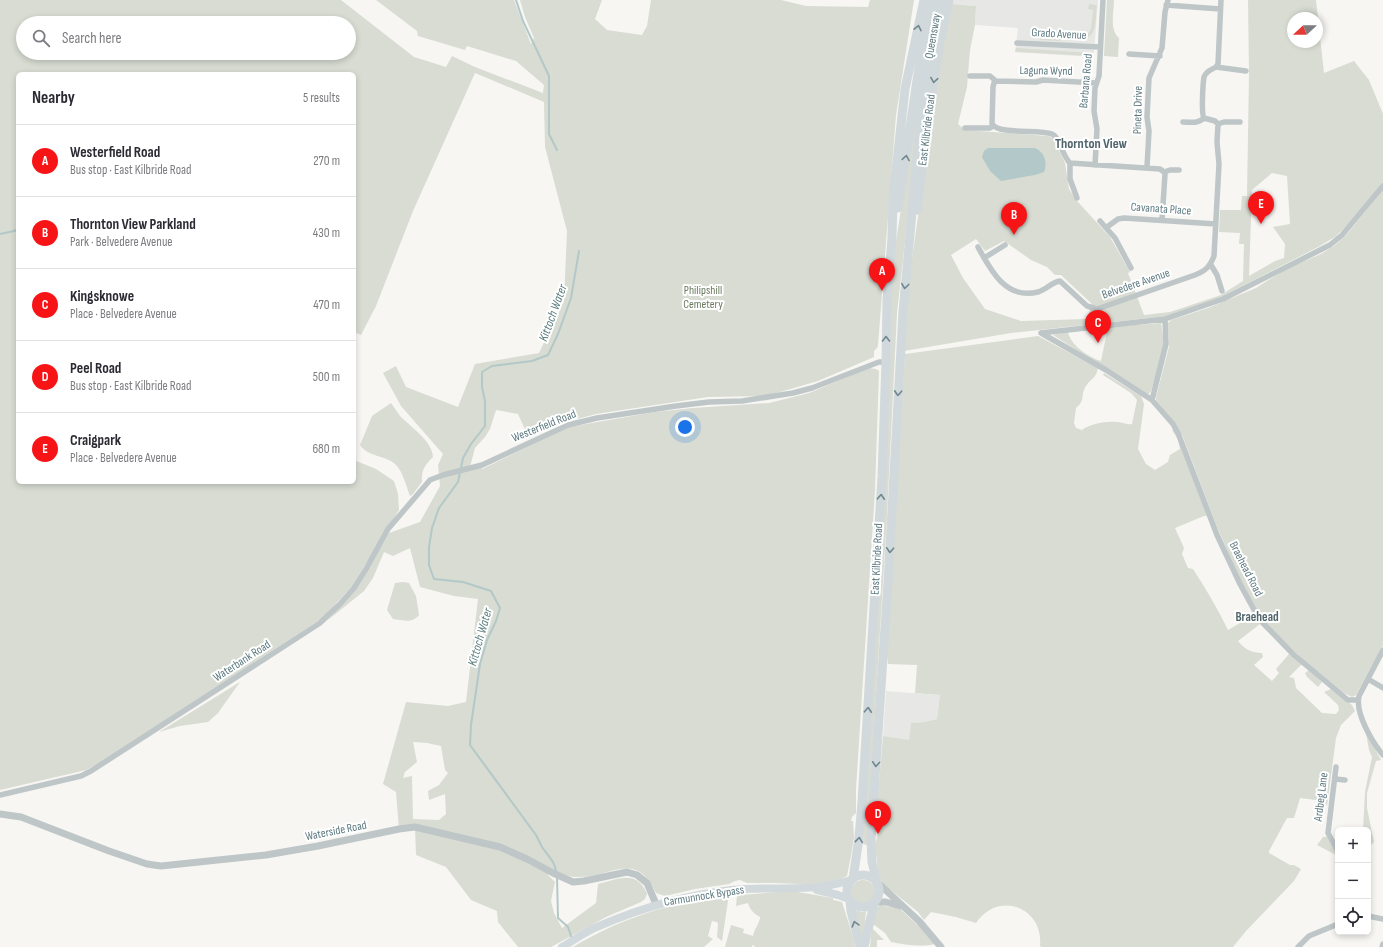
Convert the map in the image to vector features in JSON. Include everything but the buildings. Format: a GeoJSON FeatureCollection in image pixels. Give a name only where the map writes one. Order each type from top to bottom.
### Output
{"type":"FeatureCollection","features":[{"type":"Feature","properties":{"kind":"main road","name":"East Kilbride Road"},"geometry":{"type":"LineString","coordinates":[[852,879],[859,838],[862,802],[882,478],[887,300],[892,238],[893,198],[902,108],[924,0]]}},
{"type":"Feature","properties":{"kind":"main road","name":"Queensway"},"geometry":{"type":"LineString","coordinates":[[919,67],[931,0]]}},
{"type":"Feature","properties":{"kind":"main road","name":"Queensway"},"geometry":{"type":"LineString","coordinates":[[927,73],[940,0]]}},
{"type":"Feature","properties":{"kind":"main road","name":"East Kilbride Road"},"geometry":{"type":"LineString","coordinates":[[908,261],[920,194],[930,105],[948,0]]}},
{"type":"Feature","properties":{"kind":"main road","name":"East Kilbride Road"},"geometry":{"type":"LineString","coordinates":[[877,883],[872,862],[871,839],[919,67]]}},
{"type":"Feature","properties":{"kind":"main road","name":"East Kilbride Road"},"geometry":{"type":"LineString","coordinates":[[892,238],[916,113],[927,73]]}},
{"type":"Feature","properties":{"kind":"main road"},"geometry":{"type":"LineString","coordinates":[[860,947],[851,911],[848,887],[852,879],[858,876],[867,875],[873,878],[877,883],[880,892],[875,903],[864,947]]}},
{"type":"Feature","properties":{"kind":"main road","name":"Carmunnock Bypass"},"geometry":{"type":"LineString","coordinates":[[562,947],[598,926],[656,904],[686,897],[730,890],[808,888],[835,885],[852,879]]}},
{"type":"Feature","properties":{"kind":"main road","name":"Carmunnock Bypass"},"geometry":{"type":"LineString","coordinates":[[808,888],[838,895],[849,900]]}},
{"type":"Feature","properties":{"kind":"main road"},"geometry":{"type":"LineString","coordinates":[[849,900],[862,908],[869,907],[875,903]]}},
{"type":"Feature","properties":{"kind":"street","name":"Barbana Road"},"geometry":{"type":"LineString","coordinates":[[1095,165],[1097,129],[1094,111],[1096,83],[1098,78],[1103,0]]}},
{"type":"Feature","properties":{"kind":"street"},"geometry":{"type":"LineString","coordinates":[[1216,67],[1218,64],[1221,0]]}},
{"type":"Feature","properties":{"kind":"street"},"geometry":{"type":"LineString","coordinates":[[1167,3],[1220,9]]}},
{"type":"Feature","properties":{"kind":"street","name":"Pineta Drive"},"geometry":{"type":"LineString","coordinates":[[1147,167],[1149,78],[1160,56],[1162,48],[1164,14],[1167,3]]}},
{"type":"Feature","properties":{"kind":"street","name":"Grado Avenue"},"geometry":{"type":"LineString","coordinates":[[1017,43],[1100,48]]}},
{"type":"Feature","properties":{"kind":"street"},"geometry":{"type":"LineString","coordinates":[[1129,54],[1160,56]]}},
{"type":"Feature","properties":{"kind":"street"},"geometry":{"type":"LineString","coordinates":[[1204,118],[1202,112],[1204,77],[1208,71],[1216,67],[1246,71]]}},
{"type":"Feature","properties":{"kind":"street","name":"Laguna Wynd"},"geometry":{"type":"LineString","coordinates":[[970,76],[990,76],[996,81],[1036,82],[1043,80],[1096,83]]}},
{"type":"Feature","properties":{"kind":"street"},"geometry":{"type":"LineString","coordinates":[[993,126],[991,121],[992,101],[994,83],[996,81]]}},
{"type":"Feature","properties":{"kind":"street"},"geometry":{"type":"LineString","coordinates":[[1183,122],[1200,122],[1204,118]]}},
{"type":"Feature","properties":{"kind":"street"},"geometry":{"type":"LineString","coordinates":[[1204,118],[1215,121],[1218,124]]}},
{"type":"Feature","properties":{"kind":"street"},"geometry":{"type":"LineString","coordinates":[[1218,124],[1224,122],[1240,122]]}},
{"type":"Feature","properties":{"kind":"street"},"geometry":{"type":"LineString","coordinates":[[1218,124],[1217,142],[1219,164],[1214,256],[1211,265],[1217,275],[1222,291]]}},
{"type":"Feature","properties":{"kind":"street"},"geometry":{"type":"LineString","coordinates":[[966,128],[990,128],[993,126],[1056,136],[1065,156],[1070,163],[1070,179],[1077,198]]}},
{"type":"Feature","properties":{"kind":"street"},"geometry":{"type":"LineString","coordinates":[[1070,163],[1147,167],[1160,169],[1164,172]]}},
{"type":"Feature","properties":{"kind":"street"},"geometry":{"type":"LineString","coordinates":[[1164,172],[1179,170]]}},
{"type":"Feature","properties":{"kind":"street"},"geometry":{"type":"LineString","coordinates":[[1162,220],[1164,172]]}},
{"type":"Feature","properties":{"kind":"street"},"geometry":{"type":"LineString","coordinates":[[1152,400],[1166,344],[1165,319],[1223,299],[1330,245],[1342,234],[1383,186]]}},
{"type":"Feature","properties":{"kind":"street","name":"Cavanata Place"},"geometry":{"type":"LineString","coordinates":[[1107,227],[1118,219],[1124,218],[1216,224]]}},
{"type":"Feature","properties":{"kind":"street"},"geometry":{"type":"LineString","coordinates":[[1100,220],[1107,227],[1131,268]]}},
{"type":"Feature","properties":{"kind":"street"},"geometry":{"type":"LineString","coordinates":[[984,258],[1005,245]]}},
{"type":"Feature","properties":{"kind":"street","name":"Belvedere Avenue"},"geometry":{"type":"LineString","coordinates":[[978,247],[1000,282],[1013,290],[1025,293],[1039,292],[1060,281],[1087,306],[1097,309],[1195,275],[1204,271],[1211,265]]}},
{"type":"Feature","properties":{"kind":"street","name":"Braehead Road"},"geometry":{"type":"LineString","coordinates":[[1165,319],[1041,333],[1106,370],[1152,400],[1173,424],[1178,433],[1216,535],[1259,619],[1294,655],[1348,700],[1358,700]]}},
{"type":"Feature","properties":{"kind":"street","name":"Westerfield Road"},"geometry":{"type":"LineString","coordinates":[[443,475],[482,465],[568,425],[597,418],[676,406],[709,402],[742,401],[786,394],[812,388],[879,362],[886,362]]}},
{"type":"Feature","properties":{"kind":"street","name":"Waterbank Road"},"geometry":{"type":"LineString","coordinates":[[0,795],[81,776],[91,771],[320,623],[354,588],[388,529],[396,519],[430,480],[443,475]]}},
{"type":"Feature","properties":{"kind":"street"},"geometry":{"type":"LineString","coordinates":[[1383,650],[1358,700],[1364,724],[1383,755]]}},
{"type":"Feature","properties":{"kind":"street"},"geometry":{"type":"LineString","coordinates":[[1368,679],[1383,688]]}},
{"type":"Feature","properties":{"kind":"street","name":"Ardbeg Lane"},"geometry":{"type":"LineString","coordinates":[[1335,846],[1328,832],[1336,767]]}},
{"type":"Feature","properties":{"kind":"street"},"geometry":{"type":"LineString","coordinates":[[1335,779],[1345,780]]}},
{"type":"Feature","properties":{"kind":"street","name":"Waterside Road"},"geometry":{"type":"LineString","coordinates":[[0,814],[21,817],[102,849],[147,864],[161,866],[266,855],[415,827],[500,848],[528,859],[564,879],[573,882],[627,872],[637,875],[647,883],[656,904]]}},
{"type":"Feature","properties":{"kind":"street"},"geometry":{"type":"LineString","coordinates":[[877,883],[919,921],[941,947]]}},
{"type":"Feature","properties":{"kind":"street"},"geometry":{"type":"LineString","coordinates":[[875,903],[886,902],[905,909]]}},
{"type":"Feature","properties":{"kind":"street"},"geometry":{"type":"LineString","coordinates":[[1371,917],[1383,919]]}},
{"type":"Feature","properties":{"kind":"street"},"geometry":{"type":"LineString","coordinates":[[1298,947],[1309,936],[1335,925]]}},
{"type":"Feature","properties":{"kind":"shaded area"},"geometry":{"type":"Polygon","coordinates":[[[952,0],[1098,0],[1094,53],[1092,56],[1077,56],[1015,52],[1018,28],[975,25],[976,6],[951,4],[952,0]]]}},
{"type":"Feature","properties":{"kind":"shaded area"},"geometry":{"type":"Polygon","coordinates":[[[988,148],[1035,148],[1043,155],[1046,165],[1044,172],[1001,181],[990,171],[982,157],[984,151],[988,148]]]}},
{"type":"Feature","properties":{"kind":"shaded area"},"geometry":{"type":"Polygon","coordinates":[[[886,691],[940,695],[937,719],[911,723],[910,741],[883,736],[886,691]]]}},
{"type":"Feature","properties":{"kind":"green space","name":"Philipshill Cemetery"},"geometry":{"type":"Polygon","coordinates":[[[0,0],[341,0],[414,57],[446,67],[452,56],[475,67],[543,93],[544,85],[516,61],[467,46],[465,50],[418,36],[417,31],[376,0],[514,0],[531,44],[534,38],[520,0],[602,0],[595,19],[607,30],[642,35],[647,26],[651,0],[781,0],[806,6],[868,7],[870,0],[914,0],[896,115],[878,345],[874,351],[874,357],[818,381],[766,396],[708,397],[596,414],[566,422],[529,438],[518,414],[496,410],[490,429],[475,448],[470,467],[482,465],[482,469],[569,427],[655,412],[769,403],[809,393],[869,368],[879,371],[875,490],[856,789],[856,813],[852,817],[851,821],[853,821],[854,837],[847,876],[821,885],[747,883],[740,880],[729,884],[695,889],[665,896],[656,893],[648,879],[639,872],[630,869],[621,869],[588,876],[572,877],[549,868],[548,875],[555,882],[551,901],[554,913],[562,928],[596,903],[598,884],[620,878],[632,879],[638,881],[643,886],[647,894],[645,899],[641,902],[606,917],[551,947],[518,947],[498,922],[497,911],[471,900],[446,867],[416,855],[415,827],[399,829],[396,792],[383,784],[406,702],[448,706],[466,702],[478,599],[454,596],[420,587],[410,548],[393,556],[384,552],[373,578],[364,591],[328,620],[353,593],[389,533],[420,522],[440,486],[438,465],[443,454],[401,406],[383,373],[396,366],[406,387],[458,407],[475,364],[539,353],[564,301],[567,231],[545,147],[544,102],[475,73],[413,211],[376,306],[361,335],[356,333],[356,72],[16,72],[16,484],[356,484],[356,461],[376,469],[394,481],[398,494],[399,510],[352,586],[324,617],[96,765],[86,770],[0,790],[0,0]],[[413,742],[417,762],[405,772],[403,778],[412,776],[413,819],[439,820],[446,814],[445,794],[429,800],[428,791],[439,785],[448,773],[445,770],[441,746],[413,742]]]}},
{"type":"Feature","properties":{"kind":"green space"},"geometry":{"type":"Polygon","coordinates":[[[1107,0],[1114,0],[1113,25],[1119,38],[1118,57],[1104,56],[1107,0]]]}},
{"type":"Feature","properties":{"kind":"green space"},"geometry":{"type":"Polygon","coordinates":[[[1248,0],[1316,0],[1317,12],[1287,12],[1287,48],[1321,48],[1324,73],[1354,61],[1369,80],[1383,114],[1383,183],[1335,237],[1219,298],[1168,316],[1011,333],[904,351],[906,303],[936,86],[951,4],[976,6],[967,87],[958,124],[965,130],[1048,136],[1053,138],[1065,163],[1069,189],[1077,201],[1110,237],[1130,272],[1128,273],[1144,315],[1170,312],[1221,295],[1243,281],[1244,244],[1239,244],[1240,233],[1219,232],[1220,210],[1241,210],[1242,196],[1247,196],[1249,74],[1248,0]],[[1272,173],[1252,190],[1249,276],[1275,261],[1284,258],[1285,244],[1273,227],[1290,224],[1287,176],[1272,173]],[[976,239],[951,255],[963,278],[985,309],[1021,321],[1087,319],[1092,304],[1061,275],[1055,275],[1047,267],[1031,260],[1004,241],[985,251],[976,239]]]}},
{"type":"Feature","properties":{"kind":"green space"},"geometry":{"type":"Polygon","coordinates":[[[1089,4],[1097,5],[1094,30],[1087,38],[1073,40],[1074,37],[1086,35],[1091,29],[1093,10],[1088,9],[1089,4]]]}},
{"type":"Feature","properties":{"kind":"green space"},"geometry":{"type":"Polygon","coordinates":[[[1040,35],[1064,38],[1060,41],[1040,40],[1040,35]]]}},
{"type":"Feature","properties":{"kind":"green space"},"geometry":{"type":"Polygon","coordinates":[[[1016,48],[1093,53],[1092,56],[1015,52],[1016,48]]]}},
{"type":"Feature","properties":{"kind":"green space"},"geometry":{"type":"Polygon","coordinates":[[[915,115],[917,115],[910,196],[897,313],[887,515],[867,845],[863,844],[892,269],[915,115]]]}},
{"type":"Feature","properties":{"kind":"green space"},"geometry":{"type":"Polygon","coordinates":[[[1383,190],[1383,645],[1356,695],[1352,697],[1344,693],[1304,661],[1260,617],[1240,579],[1217,527],[1183,437],[1175,423],[1156,400],[1156,397],[1169,347],[1168,323],[1171,320],[1208,308],[1256,288],[1286,269],[1321,254],[1334,246],[1347,234],[1383,190]]]}},
{"type":"Feature","properties":{"kind":"green space"},"geometry":{"type":"Polygon","coordinates":[[[1161,323],[1164,342],[1161,359],[1151,391],[1148,395],[1053,335],[1068,332],[1072,342],[1076,346],[1091,357],[1101,361],[1108,327],[1161,323]]]}},
{"type":"Feature","properties":{"kind":"green space"},"geometry":{"type":"Polygon","coordinates":[[[1038,336],[1098,368],[1095,376],[1084,389],[1082,400],[1076,408],[1074,423],[1076,428],[1082,430],[1098,423],[1107,422],[1132,424],[1137,400],[1131,393],[1103,375],[1104,373],[1141,396],[1144,404],[1138,449],[1146,464],[1155,470],[1168,462],[1170,455],[1180,449],[1178,439],[1172,430],[1174,429],[1179,438],[1207,516],[1175,528],[1184,548],[1182,554],[1188,568],[1193,569],[1212,599],[1228,630],[1254,615],[1260,624],[1238,641],[1248,650],[1262,653],[1263,657],[1254,665],[1272,681],[1279,673],[1276,669],[1289,654],[1302,664],[1289,677],[1294,678],[1296,688],[1322,713],[1336,714],[1339,710],[1338,705],[1324,692],[1331,689],[1352,705],[1355,711],[1341,725],[1336,738],[1327,806],[1324,801],[1300,798],[1294,818],[1287,818],[1269,851],[1269,853],[1290,865],[1294,865],[1301,869],[1294,881],[1246,931],[1233,947],[1042,947],[1040,946],[1039,932],[1035,921],[1027,913],[1018,908],[1007,905],[996,907],[985,913],[976,923],[931,912],[924,920],[918,912],[882,883],[878,869],[875,845],[880,825],[877,807],[883,736],[909,740],[911,723],[937,719],[940,695],[915,693],[917,665],[888,664],[887,655],[905,354],[1038,336]]]}},
{"type":"Feature","properties":{"kind":"green space"},"geometry":{"type":"Polygon","coordinates":[[[391,403],[400,416],[425,440],[432,451],[433,457],[424,468],[422,482],[410,496],[398,467],[391,461],[367,452],[360,445],[372,416],[391,403]]]}},
{"type":"Feature","properties":{"kind":"green space"},"geometry":{"type":"Polygon","coordinates":[[[395,583],[409,583],[416,596],[419,615],[413,620],[404,621],[393,619],[387,610],[395,583]]]}},
{"type":"Feature","properties":{"kind":"green space"},"geometry":{"type":"Polygon","coordinates":[[[1309,670],[1322,682],[1318,687],[1307,677],[1305,673],[1309,670]]]}},
{"type":"Feature","properties":{"kind":"green space"},"geometry":{"type":"Polygon","coordinates":[[[240,682],[218,713],[208,722],[180,726],[159,732],[240,682]]]}},
{"type":"Feature","properties":{"kind":"green space"},"geometry":{"type":"Polygon","coordinates":[[[1366,733],[1381,760],[1376,761],[1367,793],[1367,808],[1371,827],[1363,827],[1365,792],[1372,757],[1369,750],[1366,733]]]}},
{"type":"Feature","properties":{"kind":"green space"},"geometry":{"type":"Polygon","coordinates":[[[1371,827],[1374,842],[1371,845],[1371,827]]]}},
{"type":"Feature","properties":{"kind":"green space"},"geometry":{"type":"Polygon","coordinates":[[[1323,837],[1327,837],[1335,854],[1317,845],[1323,837]]]}},
{"type":"Feature","properties":{"kind":"green space"},"geometry":{"type":"Polygon","coordinates":[[[863,880],[871,884],[875,892],[871,900],[863,904],[855,900],[851,892],[855,884],[863,880]]]}},
{"type":"Feature","properties":{"kind":"green space"},"geometry":{"type":"Polygon","coordinates":[[[792,891],[833,898],[833,900],[842,902],[855,947],[756,947],[752,945],[752,947],[725,947],[731,925],[744,929],[743,933],[753,936],[760,919],[760,917],[752,912],[748,903],[736,906],[737,896],[792,891]]]}},
{"type":"Feature","properties":{"kind":"green space"},"geometry":{"type":"Polygon","coordinates":[[[725,896],[728,901],[722,941],[717,937],[717,922],[712,921],[708,936],[713,939],[704,947],[573,947],[590,937],[643,914],[699,899],[725,896]]]}},
{"type":"Feature","properties":{"kind":"green space"},"geometry":{"type":"Polygon","coordinates":[[[880,905],[900,909],[922,929],[935,944],[913,945],[891,942],[885,933],[873,924],[877,908],[880,905]]]}},
{"type":"Feature","properties":{"kind":"green space"},"geometry":{"type":"Polygon","coordinates":[[[854,910],[862,912],[866,911],[863,944],[854,910]]]}},
{"type":"Feature","properties":{"kind":"green space"},"geometry":{"type":"Polygon","coordinates":[[[872,928],[884,940],[877,940],[877,947],[870,947],[872,928]]]}},
{"type":"Feature","properties":{"kind":"waterway","name":"Kittoch Water"},"geometry":{"type":"LineString","coordinates":[[516,0],[523,21],[549,76],[549,134],[557,150]]}},
{"type":"Feature","properties":{"kind":"waterway"},"geometry":{"type":"LineString","coordinates":[[0,234],[16,230]]}},
{"type":"Feature","properties":{"kind":"waterway","name":"Kittoch Water"},"geometry":{"type":"LineString","coordinates":[[556,872],[553,862],[542,847],[536,835],[470,745],[471,725],[480,664],[487,640],[500,608],[491,591],[463,582],[434,579],[429,565],[429,547],[432,528],[439,508],[458,482],[463,458],[471,444],[485,426],[485,401],[482,387],[482,372],[492,366],[532,361],[548,355],[558,334],[571,298],[579,251]]}},
{"type":"Feature","properties":{"kind":"waterway","name":"Kittoch Water"},"geometry":{"type":"LineString","coordinates":[[557,877],[558,918],[568,927],[572,939]]}},
{"type":"Feature","properties":{"kind":"place","name":"Craigpark"},"geometry":{"type":"Point","coordinates":[1261,224]}},
{"type":"Feature","properties":{"kind":"place","name":"Thornton View Parkland"},"geometry":{"type":"Point","coordinates":[1014,235]}},
{"type":"Feature","properties":{"kind":"place","name":"Westerfield Road"},"geometry":{"type":"Point","coordinates":[882,291]}},
{"type":"Feature","properties":{"kind":"place","name":"Kingsknowe"},"geometry":{"type":"Point","coordinates":[1098,343]}},
{"type":"Feature","properties":{"kind":"place","name":"Peel Road"},"geometry":{"type":"Point","coordinates":[878,834]}},
{"type":"Feature","properties":{"kind":"district","name":"Thornton View"},"geometry":{"type":"Point","coordinates":[1091,143]}},
{"type":"Feature","properties":{"kind":"district","name":"Braehead"},"geometry":{"type":"Point","coordinates":[1257,617]}}]}
